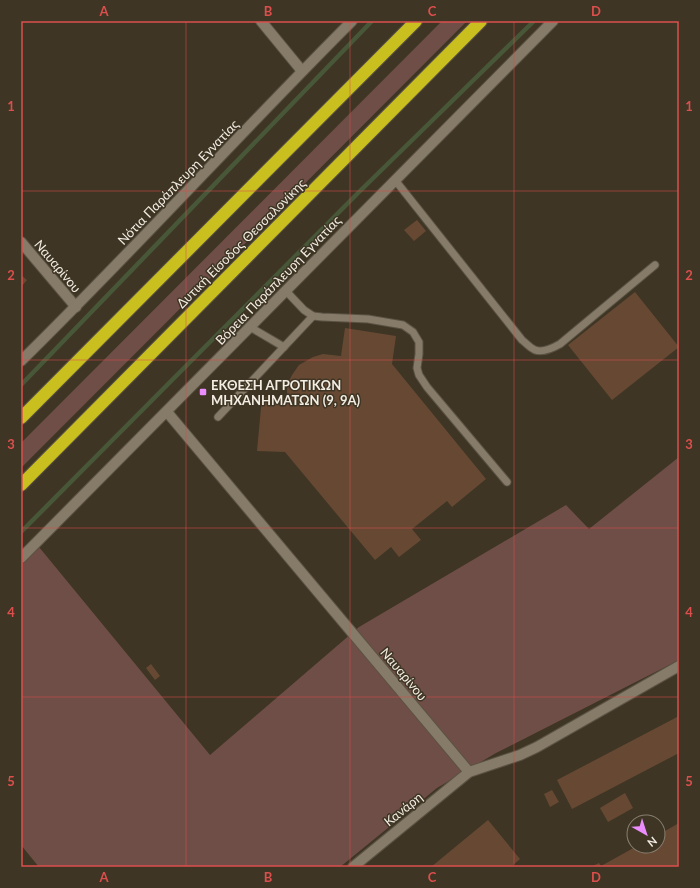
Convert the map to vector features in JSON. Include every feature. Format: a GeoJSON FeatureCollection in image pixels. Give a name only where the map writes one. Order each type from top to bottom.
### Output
{"type":"FeatureCollection","features":[{"type":"Feature","properties":{"kind":"highway"},"geometry":{"type":"LineString","coordinates":[[21,418],[416,21]]}},
{"type":"Feature","properties":{"kind":"highway","name":"Δυτική Είσοδος Θεσσαλονίκης"},"geometry":{"type":"LineString","coordinates":[[21,485],[481,21]]}},
{"type":"Feature","properties":{"kind":"street"},"geometry":{"type":"LineString","coordinates":[[261,21],[302,72]]}},
{"type":"Feature","properties":{"kind":"street","name":"Νότια Παράπλευρη Εγνατίας"},"geometry":{"type":"LineString","coordinates":[[21,361],[76,307],[352,21]]}},
{"type":"Feature","properties":{"kind":"street","name":"Βόρεια Παράπλευρη Εγνατίας"},"geometry":{"type":"LineString","coordinates":[[21,558],[553,21]]}},
{"type":"Feature","properties":{"kind":"street","name":"Ναυαρίνου"},"geometry":{"type":"LineString","coordinates":[[21,242],[76,307]]}},
{"type":"Feature","properties":{"kind":"street","name":"Ναυαρίνου"},"geometry":{"type":"LineString","coordinates":[[167,412],[469,772]]}},
{"type":"Feature","properties":{"kind":"street"},"geometry":{"type":"LineString","coordinates":[[469,772],[520,755],[537,747],[679,666]]}},
{"type":"Feature","properties":{"kind":"street","name":"Κανάρη"},"geometry":{"type":"LineString","coordinates":[[353,867],[469,772]]}},
{"type":"Feature","properties":{"kind":"lane"},"geometry":{"type":"LineString","coordinates":[[395,180],[522,340],[536,350],[549,350],[560,344],[655,265]]}},
{"type":"Feature","properties":{"kind":"lane"},"geometry":{"type":"LineString","coordinates":[[286,291],[304,310],[314,316],[368,319],[403,325],[413,332],[419,342],[417,368],[419,375],[427,387],[507,482]]}},
{"type":"Feature","properties":{"kind":"lane"},"geometry":{"type":"LineString","coordinates":[[218,417],[314,316]]}},
{"type":"Feature","properties":{"kind":"lane"},"geometry":{"type":"LineString","coordinates":[[250,327],[284,347]]}},
{"type":"Feature","properties":{"kind":"shaded area"},"geometry":{"type":"Polygon","coordinates":[[[442,21],[467,21],[21,468],[21,443],[442,21]]]}},
{"type":"Feature","properties":{"kind":"shaded area"},"geometry":{"type":"Polygon","coordinates":[[[679,457],[679,660],[496,753],[437,788],[340,867],[39,867],[21,845],[21,565],[39,547],[210,755],[359,627],[566,505],[589,529],[679,457]]]}},
{"type":"Feature","properties":{"kind":"building"},"geometry":{"type":"Polygon","coordinates":[[[417,220],[426,231],[414,241],[404,230],[417,220]]]}},
{"type":"Feature","properties":{"kind":"building"},"geometry":{"type":"Polygon","coordinates":[[[21,275],[27,280],[21,287],[21,275]]]}},
{"type":"Feature","properties":{"kind":"building"},"geometry":{"type":"Polygon","coordinates":[[[635,292],[679,347],[612,400],[568,345],[635,292]]]}},
{"type":"Feature","properties":{"kind":"building"},"geometry":{"type":"Polygon","coordinates":[[[345,328],[396,336],[392,364],[486,479],[452,507],[447,501],[412,529],[421,540],[399,557],[391,547],[375,560],[285,452],[257,451],[262,397],[287,398],[287,385],[299,365],[313,357],[323,354],[341,356],[345,328]]]}},
{"type":"Feature","properties":{"kind":"building"},"geometry":{"type":"Polygon","coordinates":[[[151,664],[160,676],[155,680],[146,668],[151,664]]]}},
{"type":"Feature","properties":{"kind":"building"},"geometry":{"type":"Polygon","coordinates":[[[679,716],[679,753],[572,809],[557,780],[679,716]]]}},
{"type":"Feature","properties":{"kind":"building"},"geometry":{"type":"Polygon","coordinates":[[[552,790],[559,802],[550,807],[544,794],[552,790]]]}},
{"type":"Feature","properties":{"kind":"building"},"geometry":{"type":"Polygon","coordinates":[[[625,793],[633,808],[608,822],[600,808],[625,793]]]}},
{"type":"Feature","properties":{"kind":"building"},"geometry":{"type":"Polygon","coordinates":[[[488,820],[520,859],[512,866],[513,867],[431,867],[488,820]]]}},
{"type":"Feature","properties":{"kind":"building"},"geometry":{"type":"Polygon","coordinates":[[[679,823],[679,867],[591,867],[599,863],[601,866],[626,852],[626,854],[666,854],[666,830],[679,823]]]}},
{"type":"Feature","properties":{"kind":"waterway"},"geometry":{"type":"LineString","coordinates":[[21,385],[372,21]]}},
{"type":"Feature","properties":{"kind":"waterway"},"geometry":{"type":"LineString","coordinates":[[21,532],[359,192],[534,21]]}},
{"type":"Feature","properties":{"kind":"place","name":"ΕΚΘΕΣΗ ΑΓΡΟΤΙΚΩΝ ΜΗΧΑΝΗΜΑΤΩΝ (9, 9Α)"},"geometry":{"type":"Point","coordinates":[203,392]}}]}
